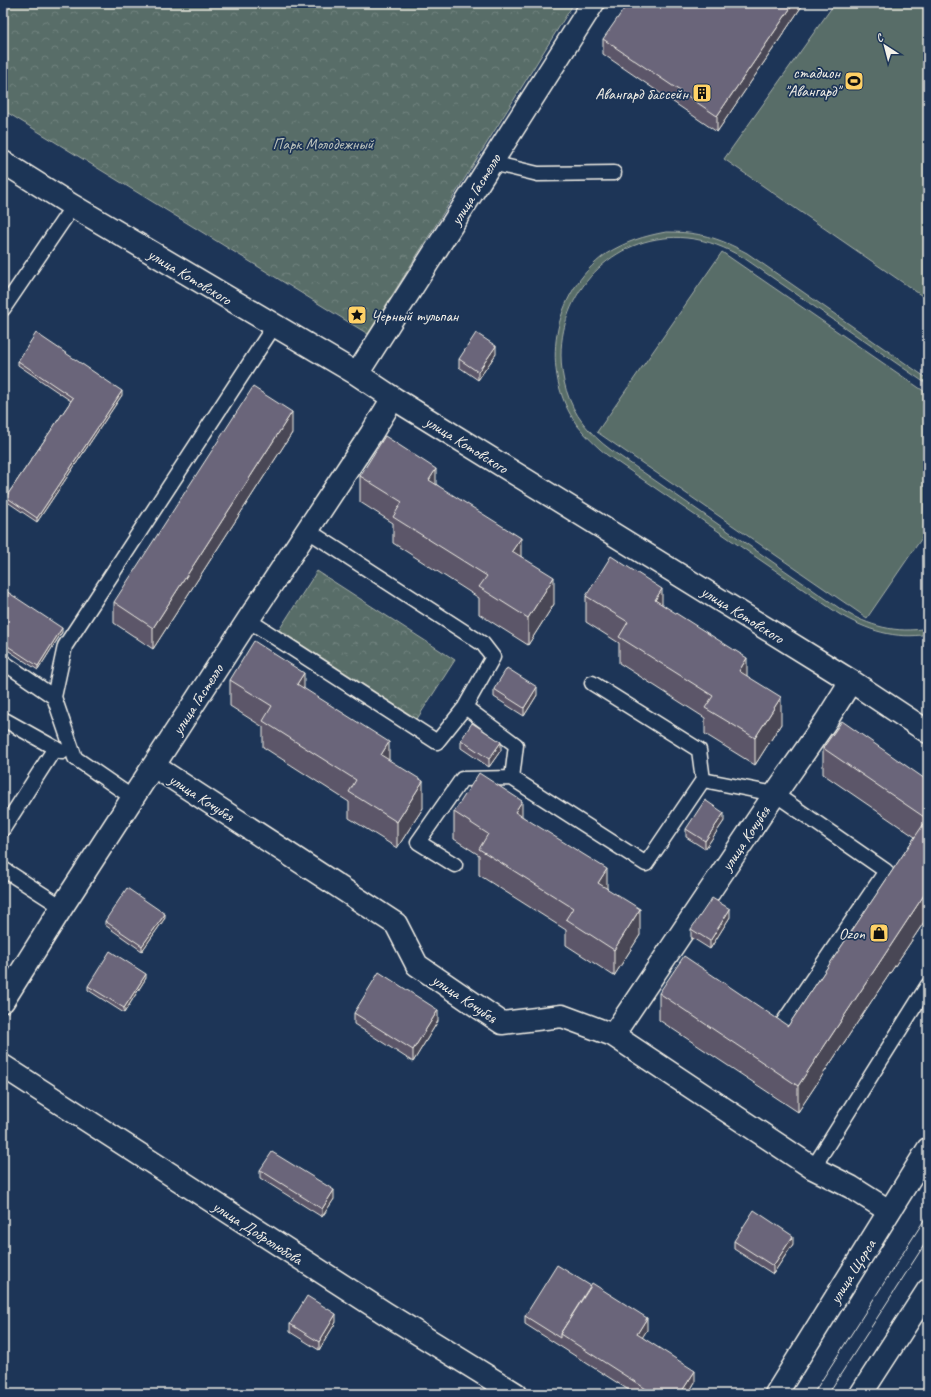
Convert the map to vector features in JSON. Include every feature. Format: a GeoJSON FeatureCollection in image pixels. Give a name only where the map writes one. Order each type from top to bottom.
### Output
{"type":"FeatureCollection","features":[{"type":"Feature","properties":{"kind":"street","name":"улица Гастелло"},"geometry":{"type":"LineString","coordinates":[[357,374],[593,3]]}},
{"type":"Feature","properties":{"kind":"street","name":"улица Котовского"},"geometry":{"type":"LineString","coordinates":[[3,162],[73,206],[357,374],[393,398],[851,681],[928,732]]}},
{"type":"Feature","properties":{"kind":"street","name":"улица Гастелло"},"geometry":{"type":"LineString","coordinates":[[3,1001],[62,907],[393,398]]}},
{"type":"Feature","properties":{"kind":"street","name":"улица Кочубея"},"geometry":{"type":"LineString","coordinates":[[154,766],[396,924],[417,965],[502,1023],[562,1016],[613,1035],[673,958],[775,794],[832,725],[851,681]]}},
{"type":"Feature","properties":{"kind":"street"},"geometry":{"type":"LineString","coordinates":[[613,1035],[813,1168],[851,1187],[889,1211]]}},
{"type":"Feature","properties":{"kind":"street","name":"улица Добролюбова"},"geometry":{"type":"LineString","coordinates":[[3,1066],[385,1313],[516,1394]]}},
{"type":"Feature","properties":{"kind":"street","name":"улица Щорса"},"geometry":{"type":"LineString","coordinates":[[776,1394],[928,1149]]}},
{"type":"Feature","properties":{"kind":"street"},"geometry":{"type":"LineString","coordinates":[[861,1394],[928,1290]]}},
{"type":"Feature","properties":{"kind":"lane"},"geometry":{"type":"LineString","coordinates":[[492,163],[538,174],[614,173]]}},
{"type":"Feature","properties":{"kind":"lane"},"geometry":{"type":"LineString","coordinates":[[3,309],[73,206]]}},
{"type":"Feature","properties":{"kind":"lane"},"geometry":{"type":"LineString","coordinates":[[75,758],[54,697],[65,646],[274,326]]}},
{"type":"Feature","properties":{"kind":"lane"},"geometry":{"type":"LineString","coordinates":[[248,620],[437,742],[465,707],[493,657],[483,644],[307,530]]}},
{"type":"Feature","properties":{"kind":"lane"},"geometry":{"type":"LineString","coordinates":[[3,662],[54,697]]}},
{"type":"Feature","properties":{"kind":"lane"},"geometry":{"type":"LineString","coordinates":[[454,865],[418,842],[462,779],[512,778],[646,864],[703,780],[699,750],[592,682]]}},
{"type":"Feature","properties":{"kind":"lane"},"geometry":{"type":"LineString","coordinates":[[465,707],[516,745],[512,778]]}},
{"type":"Feature","properties":{"kind":"lane"},"geometry":{"type":"LineString","coordinates":[[3,719],[75,758],[133,798]]}},
{"type":"Feature","properties":{"kind":"lane"},"geometry":{"type":"LineString","coordinates":[[3,829],[55,748]]}},
{"type":"Feature","properties":{"kind":"lane"},"geometry":{"type":"LineString","coordinates":[[703,780],[775,794],[886,871],[778,1030],[759,1017]]}},
{"type":"Feature","properties":{"kind":"lane"},"geometry":{"type":"LineString","coordinates":[[3,870],[62,907]]}},
{"type":"Feature","properties":{"kind":"lane"},"geometry":{"type":"LineString","coordinates":[[813,1168],[928,985]]}},
{"type":"Feature","properties":{"kind":"green space","name":"Парк Молодежный"},"geometry":{"type":"Polygon","coordinates":[[[3,3],[574,3],[368,334],[3,110],[3,3]]]}},
{"type":"Feature","properties":{"kind":"green space","name":"стадион \"Авангард\""},"geometry":{"type":"Polygon","coordinates":[[[835,3],[928,3],[928,300],[724,159],[835,3]]]}},
{"type":"Feature","properties":{"kind":"green space"},"geometry":{"type":"Polygon","coordinates":[[[666,232],[708,236],[747,253],[928,379],[928,385],[744,258],[724,248],[702,241],[687,238],[662,238],[639,244],[617,254],[598,268],[583,286],[571,307],[564,330],[561,364],[566,390],[578,416],[592,434],[611,450],[842,610],[852,616],[883,627],[905,630],[928,628],[928,634],[916,636],[893,635],[860,625],[839,614],[607,455],[591,441],[577,425],[565,404],[558,381],[555,357],[557,334],[563,311],[573,290],[588,270],[606,254],[635,240],[666,232]]]}},
{"type":"Feature","properties":{"kind":"green space"},"geometry":{"type":"Polygon","coordinates":[[[722,252],[928,394],[928,529],[867,618],[597,432],[722,252]]]}},
{"type":"Feature","properties":{"kind":"green space"},"geometry":{"type":"Polygon","coordinates":[[[317,571],[455,660],[417,719],[279,630],[317,571]]]}},
{"type":"Feature","properties":{"kind":"building","name":"Авангард бассейн"},"geometry":{"type":"Polygon","coordinates":[[[628,3],[794,3],[717,116],[603,39],[628,3]]]}},
{"type":"Feature","properties":{"kind":"building"},"geometry":{"type":"Polygon","coordinates":[[[36,333],[122,391],[37,518],[6,497],[73,398],[18,361],[36,333]]]}},
{"type":"Feature","properties":{"kind":"building"},"geometry":{"type":"Polygon","coordinates":[[[476,333],[496,346],[478,372],[459,359],[476,333]]]}},
{"type":"Feature","properties":{"kind":"building"},"geometry":{"type":"Polygon","coordinates":[[[253,387],[292,412],[153,628],[114,602],[253,387]]]}},
{"type":"Feature","properties":{"kind":"building"},"geometry":{"type":"Polygon","coordinates":[[[385,436],[436,469],[429,480],[521,538],[512,551],[554,577],[528,618],[479,587],[487,576],[393,517],[402,502],[360,476],[385,436]]]}},
{"type":"Feature","properties":{"kind":"building"},"geometry":{"type":"Polygon","coordinates":[[[611,556],[662,589],[655,600],[747,658],[739,671],[781,697],[755,738],[705,708],[713,696],[619,637],[628,622],[586,596],[611,556]]]}},
{"type":"Feature","properties":{"kind":"building"},"geometry":{"type":"Polygon","coordinates":[[[3,589],[62,628],[38,666],[3,643],[3,589]]]}},
{"type":"Feature","properties":{"kind":"building"},"geometry":{"type":"Polygon","coordinates":[[[254,641],[304,673],[297,684],[389,742],[381,755],[423,781],[397,822],[349,792],[356,780],[263,721],[272,706],[230,680],[254,641]]]}},
{"type":"Feature","properties":{"kind":"building"},"geometry":{"type":"Polygon","coordinates":[[[507,668],[537,687],[524,708],[494,689],[507,668]]]}},
{"type":"Feature","properties":{"kind":"building"},"geometry":{"type":"Polygon","coordinates":[[[842,721],[928,781],[928,889],[798,1086],[659,993],[684,956],[788,1026],[927,819],[823,748],[842,721]]]}},
{"type":"Feature","properties":{"kind":"building"},"geometry":{"type":"Polygon","coordinates":[[[472,723],[501,742],[489,759],[461,740],[472,723]]]}},
{"type":"Feature","properties":{"kind":"building"},"geometry":{"type":"Polygon","coordinates":[[[479,773],[522,801],[515,812],[607,869],[598,883],[640,909],[614,950],[566,919],[573,908],[479,849],[488,834],[454,812],[479,773]]]}},
{"type":"Feature","properties":{"kind":"building"},"geometry":{"type":"Polygon","coordinates":[[[705,800],[724,813],[705,841],[686,829],[705,800]]]}},
{"type":"Feature","properties":{"kind":"building"},"geometry":{"type":"Polygon","coordinates":[[[127,888],[165,914],[142,946],[105,921],[127,888]]]}},
{"type":"Feature","properties":{"kind":"building"},"geometry":{"type":"Polygon","coordinates":[[[712,898],[730,909],[710,941],[691,929],[712,898]]]}},
{"type":"Feature","properties":{"kind":"building"},"geometry":{"type":"Polygon","coordinates":[[[110,951],[146,974],[124,1008],[88,986],[110,951]]]}},
{"type":"Feature","properties":{"kind":"building"},"geometry":{"type":"Polygon","coordinates":[[[379,972],[438,1010],[413,1050],[354,1013],[379,972]]]}},
{"type":"Feature","properties":{"kind":"building"},"geometry":{"type":"Polygon","coordinates":[[[272,1152],[334,1190],[322,1209],[260,1170],[272,1152]]]}},
{"type":"Feature","properties":{"kind":"building"},"geometry":{"type":"Polygon","coordinates":[[[754,1210],[793,1236],[773,1266],[734,1241],[754,1210]]]}},
{"type":"Feature","properties":{"kind":"building"},"geometry":{"type":"Polygon","coordinates":[[[557,1265],[591,1286],[560,1334],[560,1338],[525,1316],[557,1265]]]}},
{"type":"Feature","properties":{"kind":"building"},"geometry":{"type":"Polygon","coordinates":[[[592,1283],[647,1318],[637,1334],[695,1371],[680,1394],[654,1394],[560,1334],[592,1283]]]}},
{"type":"Feature","properties":{"kind":"building"},"geometry":{"type":"Polygon","coordinates":[[[307,1296],[336,1314],[319,1342],[290,1324],[307,1296]]]}},
{"type":"Feature","properties":{"kind":"tram line"},"geometry":{"type":"LineString","coordinates":[[813,1394],[928,1214]]}},
{"type":"Feature","properties":{"kind":"tram line"},"geometry":{"type":"LineString","coordinates":[[828,1394],[928,1239]]}},
{"type":"Feature","properties":{"kind":"place","name":"стадион \"Авангард\""},"geometry":{"type":"Point","coordinates":[854,81]}},
{"type":"Feature","properties":{"kind":"place","name":"Авангард бассейн"},"geometry":{"type":"Point","coordinates":[702,93]}},
{"type":"Feature","properties":{"kind":"place","name":"Черный тульпан"},"geometry":{"type":"Point","coordinates":[357,315]}},
{"type":"Feature","properties":{"kind":"place","name":"Ozon"},"geometry":{"type":"Point","coordinates":[879,933]}}]}
